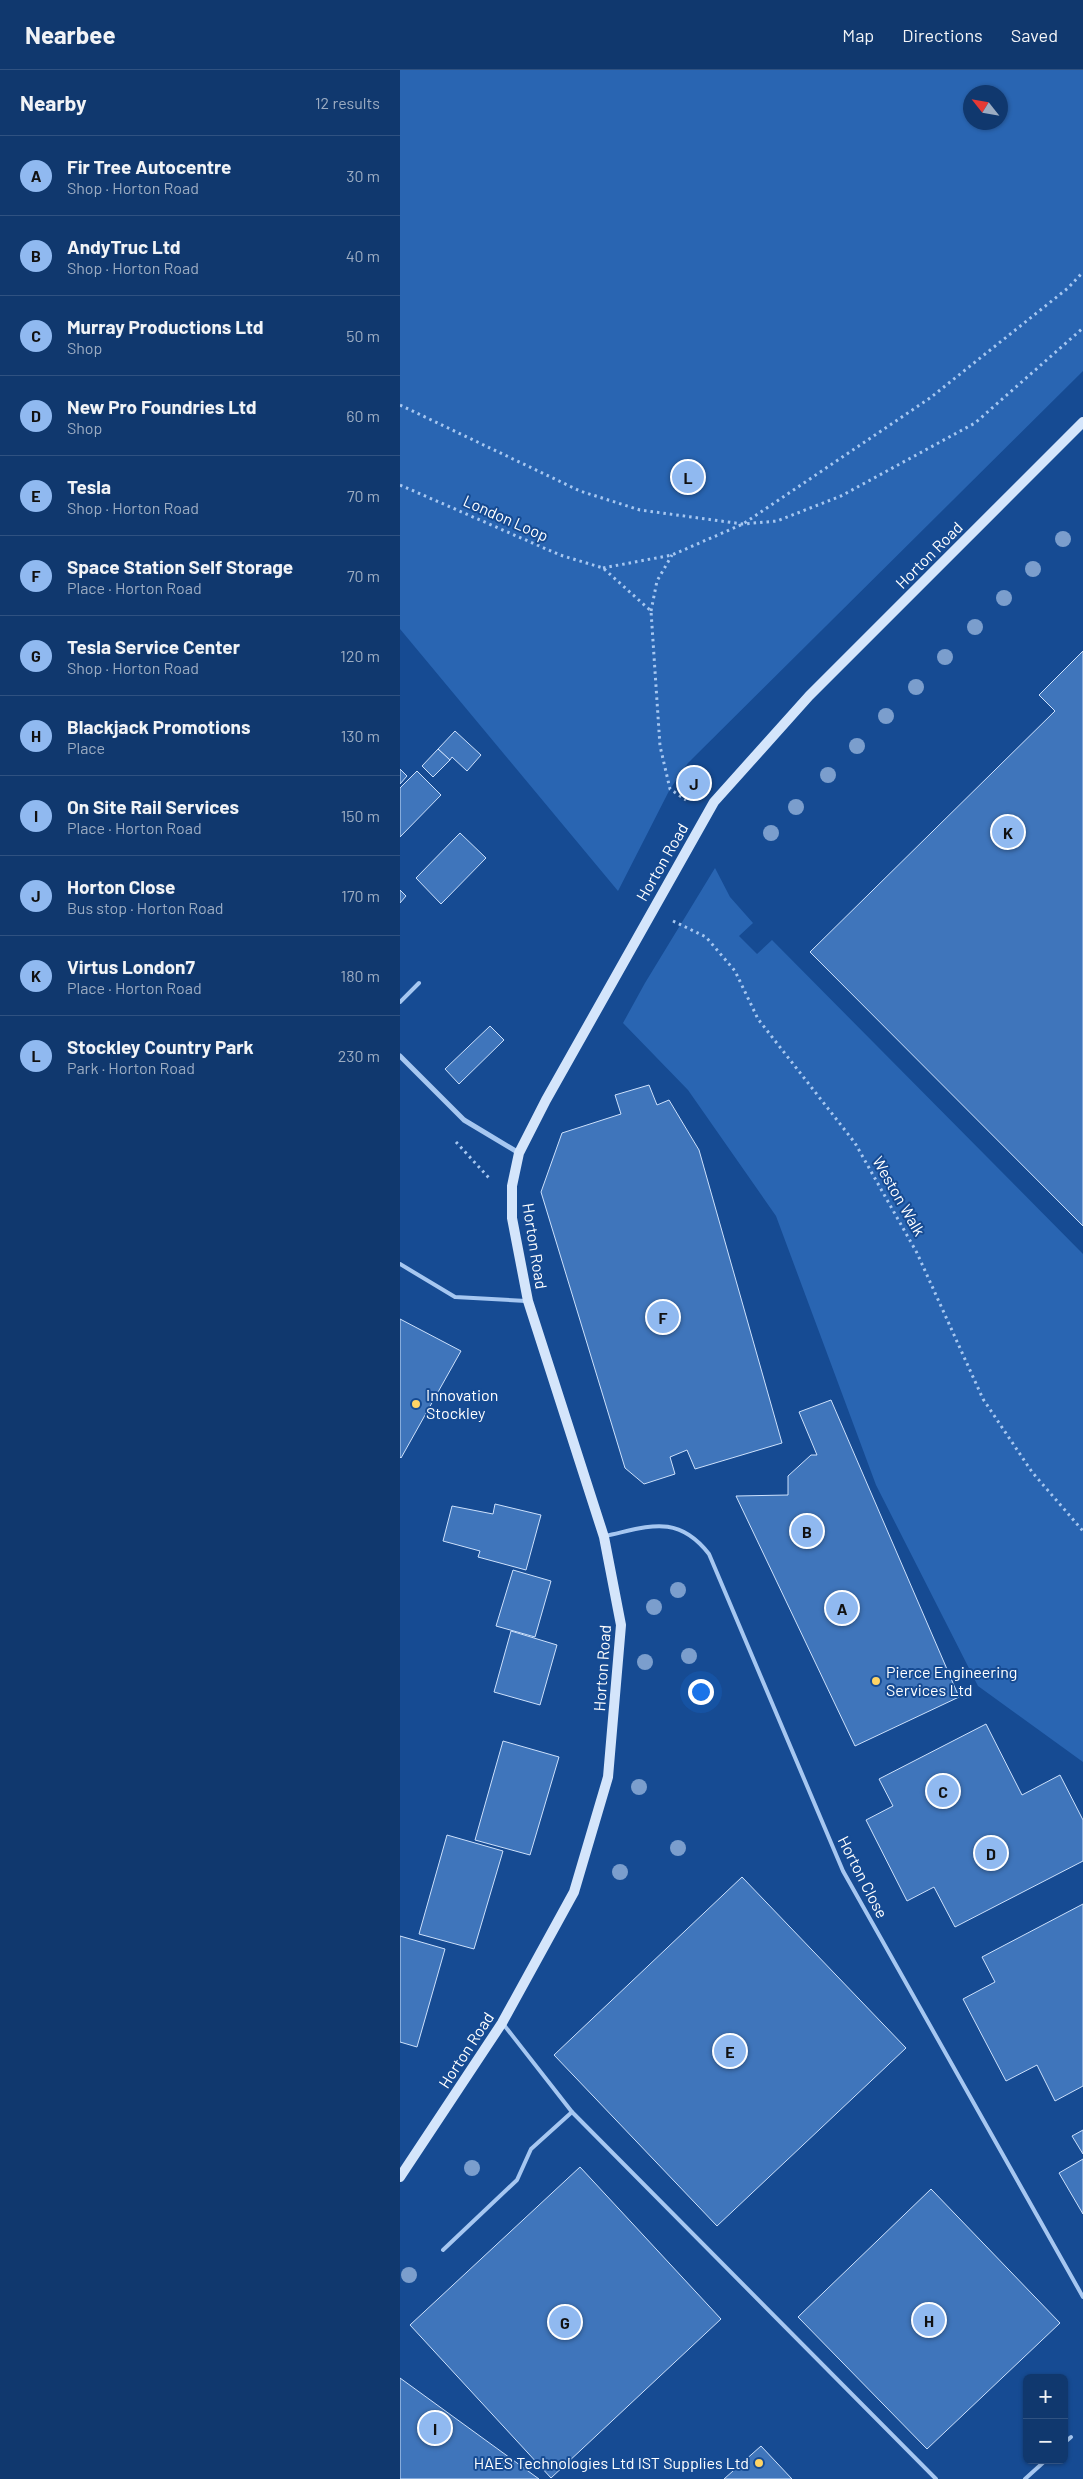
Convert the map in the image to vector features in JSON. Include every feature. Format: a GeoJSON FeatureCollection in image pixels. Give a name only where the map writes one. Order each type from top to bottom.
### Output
{"type":"FeatureCollection","features":[{"type":"Feature","properties":{"kind":"street","name":"Horton Road"},"geometry":{"type":"LineString","coordinates":[[400,2177],[502,2023],[574,1892],[608,1778],[621,1624],[604,1537],[528,1301],[512,1218],[512,1186],[519,1153],[546,1100],[652,909],[714,802],[809,696],[1083,422]]}},
{"type":"Feature","properties":{"kind":"street"},"geometry":{"type":"LineString","coordinates":[[400,1056],[464,1120],[519,1153]]}},
{"type":"Feature","properties":{"kind":"lane"},"geometry":{"type":"LineString","coordinates":[[400,1002],[419,982]]}},
{"type":"Feature","properties":{"kind":"lane"},"geometry":{"type":"LineString","coordinates":[[400,1264],[455,1297],[528,1301]]}},
{"type":"Feature","properties":{"kind":"lane","name":"Horton Close"},"geometry":{"type":"LineString","coordinates":[[604,1537],[659,1525],[687,1534],[700,1542],[709,1554],[842,1872],[1083,2297]]}},
{"type":"Feature","properties":{"kind":"lane"},"geometry":{"type":"LineString","coordinates":[[502,2023],[572,2112],[936,2479]]}},
{"type":"Feature","properties":{"kind":"lane"},"geometry":{"type":"LineString","coordinates":[[443,2250],[517,2180],[531,2149],[572,2112]]}},
{"type":"Feature","properties":{"kind":"lane"},"geometry":{"type":"LineString","coordinates":[[1025,2479],[1042,2464]]}},
{"type":"Feature","properties":{"kind":"path"},"geometry":{"type":"LineString","coordinates":[[603,568],[672,555],[743,524],[930,398],[1068,288],[1083,272]]}},
{"type":"Feature","properties":{"kind":"path"},"geometry":{"type":"LineString","coordinates":[[400,405],[580,491],[640,510],[743,524],[777,521],[840,496],[975,423],[1083,328]]}},
{"type":"Feature","properties":{"kind":"path","name":"London Loop"},"geometry":{"type":"LineString","coordinates":[[400,485],[560,555],[603,568]]}},
{"type":"Feature","properties":{"kind":"path"},"geometry":{"type":"LineString","coordinates":[[672,555],[657,581],[651,611],[660,746],[670,789],[686,800]]}},
{"type":"Feature","properties":{"kind":"path"},"geometry":{"type":"LineString","coordinates":[[603,568],[651,611]]}},
{"type":"Feature","properties":{"kind":"path","name":"Weston Walk"},"geometry":{"type":"LineString","coordinates":[[652,909],[706,937],[735,971],[758,1019],[854,1143],[917,1253],[983,1399],[1032,1472],[1083,1530]]}},
{"type":"Feature","properties":{"kind":"shaded area"},"geometry":{"type":"Polygon","coordinates":[[[400,70],[1083,70],[1083,371],[688,763],[670,789],[618,891],[400,629],[400,70]]]}},
{"type":"Feature","properties":{"kind":"shaded area"},"geometry":{"type":"Polygon","coordinates":[[[715,868],[730,897],[753,923],[739,936],[757,954],[772,940],[1083,1254],[1083,1762],[978,1686],[876,1485],[776,1216],[688,1090],[623,1023],[715,868]]]}},
{"type":"Feature","properties":{"kind":"building"},"geometry":{"type":"Polygon","coordinates":[[[1083,651],[1083,1226],[810,952],[1055,711],[1039,695],[1083,651]]]}},
{"type":"Feature","properties":{"kind":"building"},"geometry":{"type":"Polygon","coordinates":[[[455,731],[481,755],[467,771],[452,757],[450,760],[438,749],[455,731]]]}},
{"type":"Feature","properties":{"kind":"building"},"geometry":{"type":"Polygon","coordinates":[[[438,749],[450,760],[433,777],[422,766],[438,749]]]}},
{"type":"Feature","properties":{"kind":"building"},"geometry":{"type":"Polygon","coordinates":[[[400,769],[407,776],[400,784],[400,769]]]}},
{"type":"Feature","properties":{"kind":"building"},"geometry":{"type":"Polygon","coordinates":[[[417,771],[441,795],[400,837],[400,788],[417,771]]]}},
{"type":"Feature","properties":{"kind":"building"},"geometry":{"type":"Polygon","coordinates":[[[460,833],[486,858],[441,904],[416,878],[460,833]]]}},
{"type":"Feature","properties":{"kind":"building"},"geometry":{"type":"Polygon","coordinates":[[[400,890],[406,896],[400,903],[400,890]]]}},
{"type":"Feature","properties":{"kind":"building"},"geometry":{"type":"Polygon","coordinates":[[[490,1026],[504,1040],[459,1084],[445,1069],[490,1026]]]}},
{"type":"Feature","properties":{"kind":"building"},"geometry":{"type":"Polygon","coordinates":[[[649,1085],[657,1105],[669,1100],[699,1150],[782,1443],[695,1469],[687,1450],[670,1457],[675,1474],[644,1484],[625,1468],[541,1192],[562,1133],[621,1114],[615,1095],[649,1085]]]}},
{"type":"Feature","properties":{"kind":"building","name":"Innovation Stockley"},"geometry":{"type":"Polygon","coordinates":[[[400,1319],[461,1351],[401,1458],[400,1457],[400,1319]]]}},
{"type":"Feature","properties":{"kind":"building"},"geometry":{"type":"Polygon","coordinates":[[[831,1400],[959,1697],[855,1746],[736,1496],[788,1495],[788,1476],[811,1455],[817,1455],[799,1412],[831,1400]]]}},
{"type":"Feature","properties":{"kind":"building"},"geometry":{"type":"Polygon","coordinates":[[[495,1504],[541,1515],[526,1570],[478,1557],[480,1551],[443,1541],[452,1506],[493,1514],[495,1504]]]}},
{"type":"Feature","properties":{"kind":"building"},"geometry":{"type":"Polygon","coordinates":[[[513,1570],[551,1581],[535,1637],[496,1626],[513,1570]]]}},
{"type":"Feature","properties":{"kind":"building"},"geometry":{"type":"Polygon","coordinates":[[[511,1631],[557,1645],[540,1705],[494,1692],[511,1631]]]}},
{"type":"Feature","properties":{"kind":"building"},"geometry":{"type":"Polygon","coordinates":[[[986,1724],[1022,1795],[1060,1775],[1083,1820],[1083,1861],[955,1927],[934,1887],[907,1901],[866,1820],[893,1806],[879,1779],[986,1724]]]}},
{"type":"Feature","properties":{"kind":"building"},"geometry":{"type":"Polygon","coordinates":[[[503,1741],[559,1757],[530,1855],[475,1840],[503,1741]]]}},
{"type":"Feature","properties":{"kind":"building"},"geometry":{"type":"Polygon","coordinates":[[[447,1835],[503,1851],[474,1949],[419,1934],[447,1835]]]}},
{"type":"Feature","properties":{"kind":"building"},"geometry":{"type":"Polygon","coordinates":[[[742,1877],[906,2048],[717,2226],[554,2055],[742,1877]]]}},
{"type":"Feature","properties":{"kind":"building"},"geometry":{"type":"Polygon","coordinates":[[[1083,1904],[1083,2086],[1055,2101],[1037,2065],[1006,2081],[963,1999],[995,1982],[982,1957],[1083,1904]]]}},
{"type":"Feature","properties":{"kind":"building"},"geometry":{"type":"Polygon","coordinates":[[[400,1936],[445,1949],[417,2047],[400,2042],[400,1936]]]}},
{"type":"Feature","properties":{"kind":"building"},"geometry":{"type":"Polygon","coordinates":[[[1083,2130],[1083,2154],[1072,2136],[1083,2130]]]}},
{"type":"Feature","properties":{"kind":"building"},"geometry":{"type":"Polygon","coordinates":[[[1083,2159],[1083,2214],[1059,2173],[1083,2159]]]}},
{"type":"Feature","properties":{"kind":"building"},"geometry":{"type":"Polygon","coordinates":[[[580,2167],[721,2319],[551,2478],[410,2325],[580,2167]]]}},
{"type":"Feature","properties":{"kind":"building"},"geometry":{"type":"Polygon","coordinates":[[[931,2189],[1060,2323],[927,2449],[798,2317],[931,2189]]]}},
{"type":"Feature","properties":{"kind":"building"},"geometry":{"type":"Polygon","coordinates":[[[400,2378],[539,2479],[400,2479],[400,2378]]]}},
{"type":"Feature","properties":{"kind":"building","name":"HAES Technologies Ltd IST Supplies Ltd"},"geometry":{"type":"Polygon","coordinates":[[[761,2446],[792,2479],[724,2479],[761,2446]]]}},
{"type":"Feature","properties":{"kind":"place","name":"Stockley Country Park"},"geometry":{"type":"Point","coordinates":[688,477]}},
{"type":"Feature","properties":{"kind":"place","name":"Horton Close"},"geometry":{"type":"Point","coordinates":[694,783]}},
{"type":"Feature","properties":{"kind":"place","name":"Virtus London7"},"geometry":{"type":"Point","coordinates":[1008,832]}},
{"type":"Feature","properties":{"kind":"place","name":"Space Station Self Storage"},"geometry":{"type":"Point","coordinates":[663,1317]}},
{"type":"Feature","properties":{"kind":"place","name":"Innovation Stockley"},"geometry":{"type":"Point","coordinates":[416,1404]}},
{"type":"Feature","properties":{"kind":"place","name":"AndyTruc Ltd"},"geometry":{"type":"Point","coordinates":[807,1531]}},
{"type":"Feature","properties":{"kind":"place","name":"Fir Tree Autocentre"},"geometry":{"type":"Point","coordinates":[842,1608]}},
{"type":"Feature","properties":{"kind":"place","name":"Pierce Engineering Services Ltd"},"geometry":{"type":"Point","coordinates":[876,1681]}},
{"type":"Feature","properties":{"kind":"place","name":"Murray Productions Ltd"},"geometry":{"type":"Point","coordinates":[943,1791]}},
{"type":"Feature","properties":{"kind":"place","name":"New Pro Foundries Ltd"},"geometry":{"type":"Point","coordinates":[991,1853]}},
{"type":"Feature","properties":{"kind":"place","name":"Tesla"},"geometry":{"type":"Point","coordinates":[730,2051]}},
{"type":"Feature","properties":{"kind":"place","name":"Blackjack Promotions"},"geometry":{"type":"Point","coordinates":[929,2320]}},
{"type":"Feature","properties":{"kind":"place","name":"Tesla Service Center"},"geometry":{"type":"Point","coordinates":[565,2322]}},
{"type":"Feature","properties":{"kind":"place","name":"On Site Rail Services"},"geometry":{"type":"Point","coordinates":[435,2428]}},
{"type":"Feature","properties":{"kind":"place","name":"HAES Technologies Ltd IST Supplies Ltd"},"geometry":{"type":"Point","coordinates":[759,2463]}}]}
